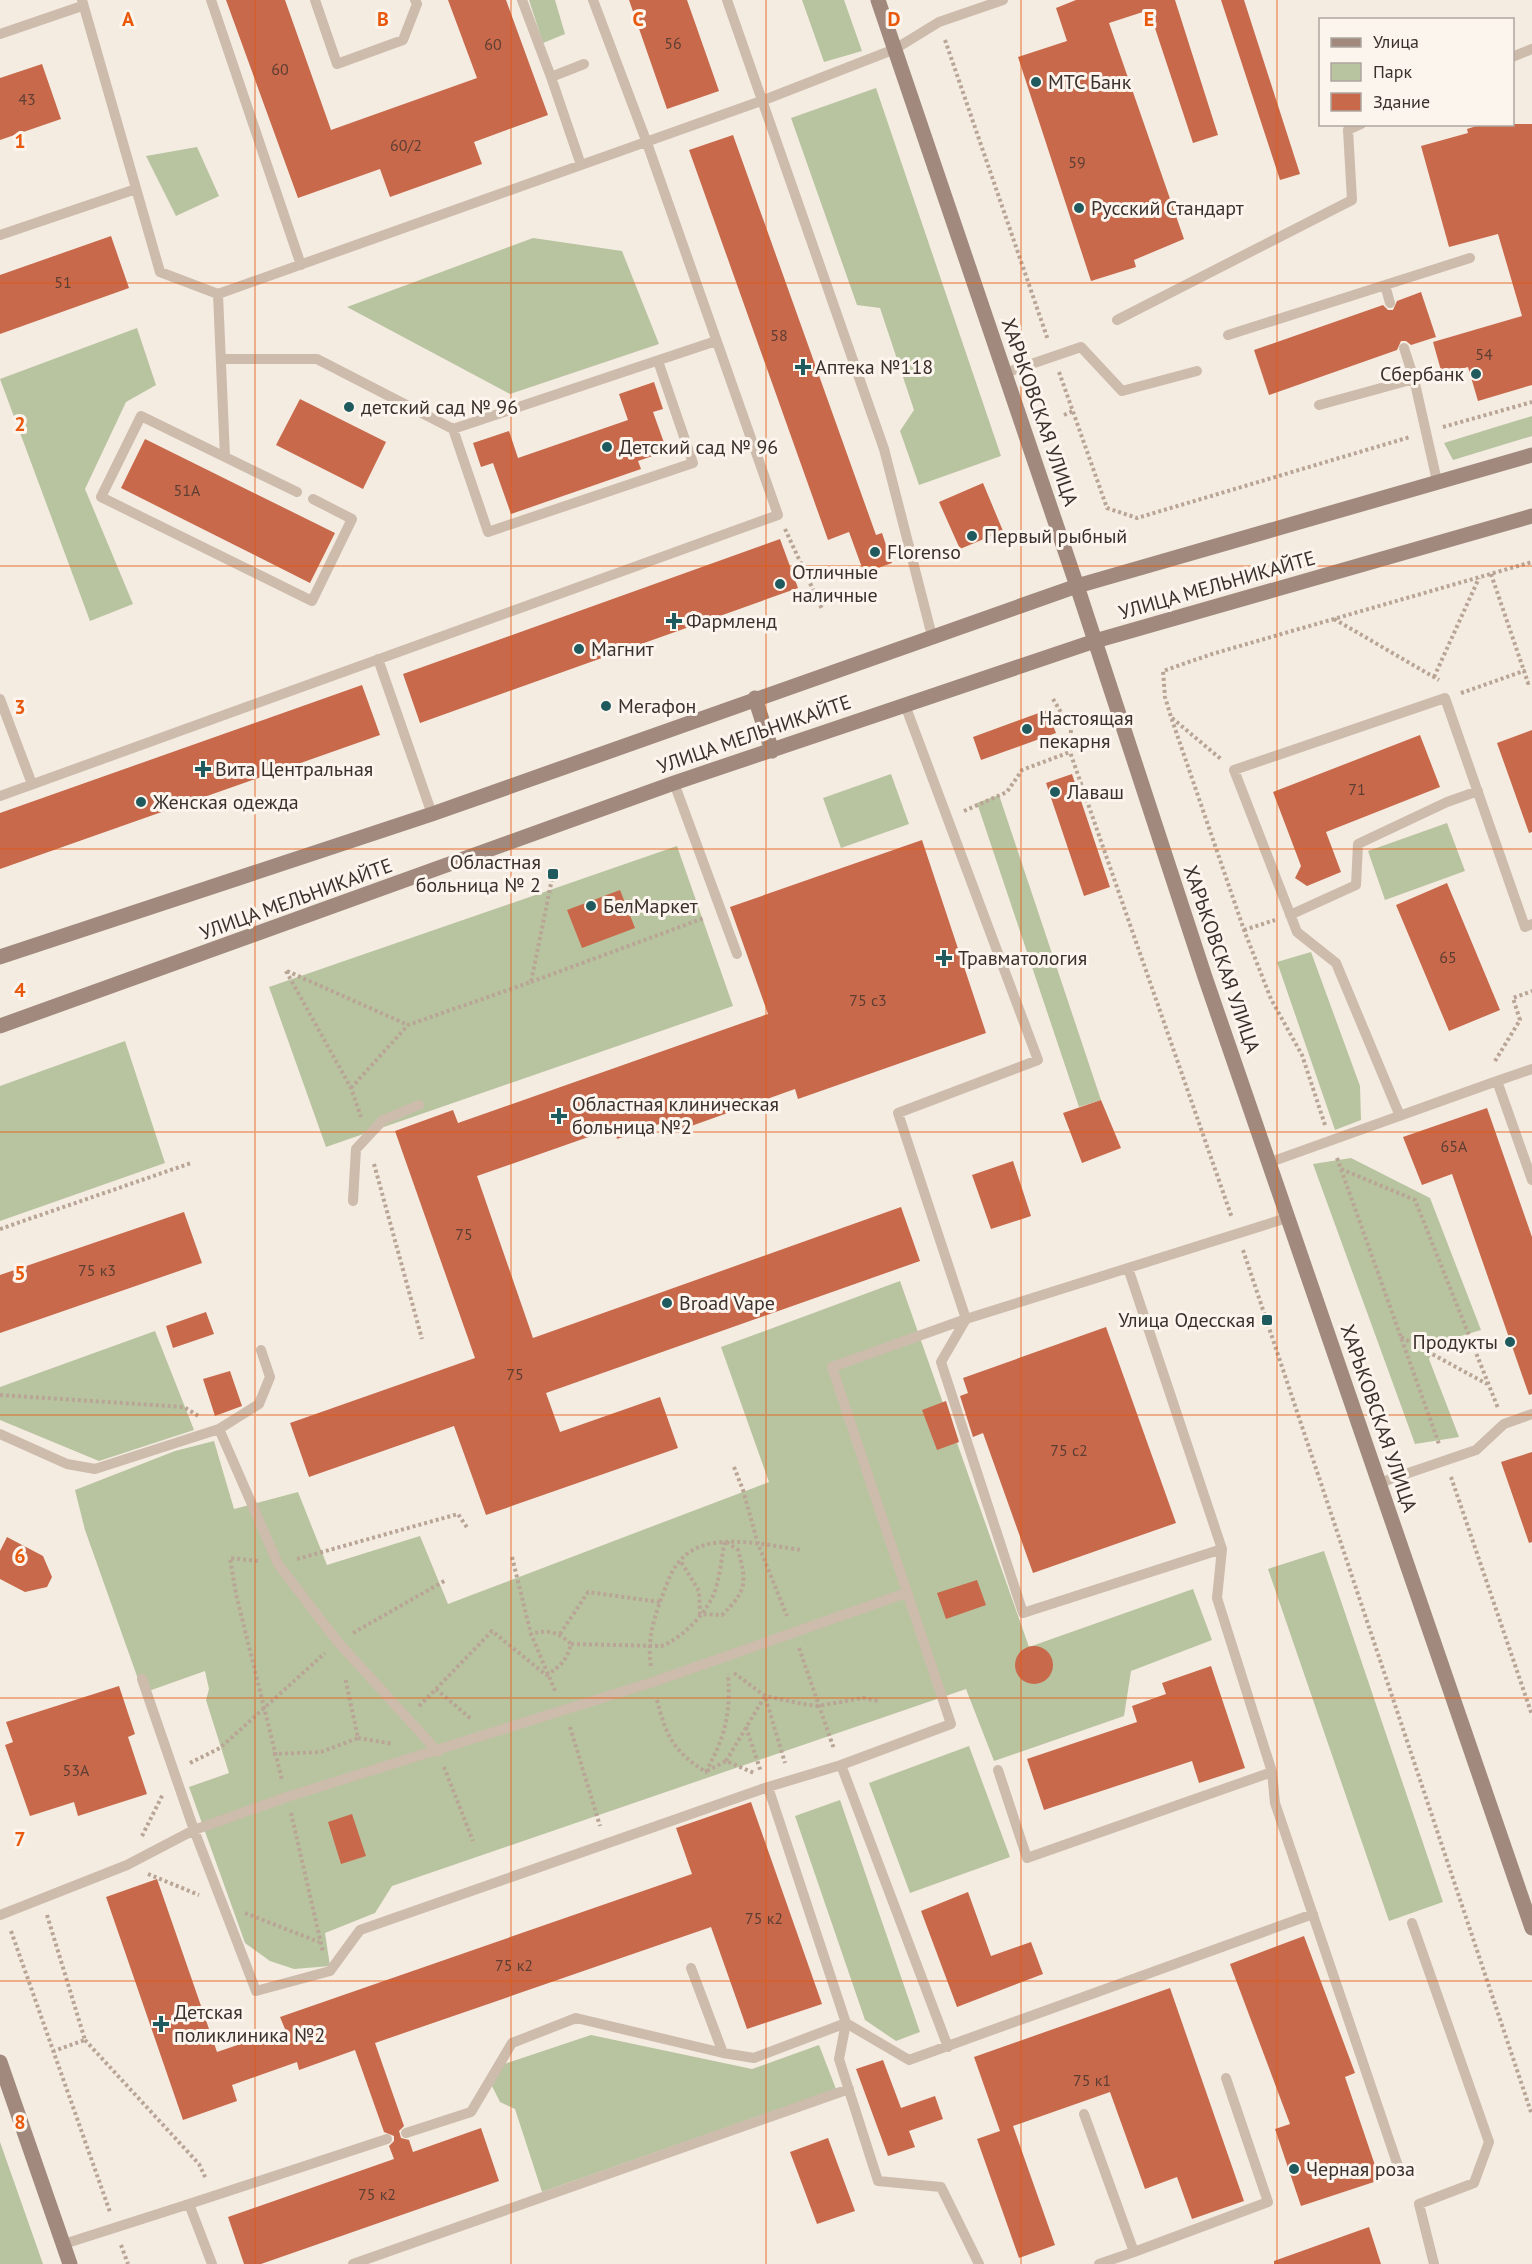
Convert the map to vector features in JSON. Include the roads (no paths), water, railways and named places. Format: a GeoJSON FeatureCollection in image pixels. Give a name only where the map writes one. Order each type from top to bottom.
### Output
{"type":"FeatureCollection","features":[{"type":"Feature","properties":{"kind":"main road","name":"ХАРЬКОВСКАЯ УЛИЦА"},"geometry":{"type":"LineString","coordinates":[[878,0],[1077,586],[1268,1163],[1532,1928]]}},
{"type":"Feature","properties":{"kind":"main road","name":"УЛИЦА МЕЛЬНИКАЙТЕ"},"geometry":{"type":"LineString","coordinates":[[0,957],[432,814],[1077,586],[1532,455]]}},
{"type":"Feature","properties":{"kind":"main road","name":"УЛИЦА МЕЛЬНИКАЙТЕ"},"geometry":{"type":"LineString","coordinates":[[0,1026],[674,783],[1095,641],[1532,516]]}},
{"type":"Feature","properties":{"kind":"main road"},"geometry":{"type":"LineString","coordinates":[[755,698],[772,751]]}},
{"type":"Feature","properties":{"kind":"main road"},"geometry":{"type":"LineString","coordinates":[[0,2062],[70,2264]]}},
{"type":"Feature","properties":{"kind":"lane"},"geometry":{"type":"LineString","coordinates":[[211,0],[301,266]]}},
{"type":"Feature","properties":{"kind":"lane"},"geometry":{"type":"LineString","coordinates":[[315,0],[337,64],[403,40],[417,4],[415,0]]}},
{"type":"Feature","properties":{"kind":"lane"},"geometry":{"type":"LineString","coordinates":[[522,0],[581,165]]}},
{"type":"Feature","properties":{"kind":"lane"},"geometry":{"type":"LineString","coordinates":[[0,796],[778,515],[647,143],[593,0]]}},
{"type":"Feature","properties":{"kind":"lane"},"geometry":{"type":"LineString","coordinates":[[727,0],[764,100],[884,449],[932,636]]}},
{"type":"Feature","properties":{"kind":"lane"},"geometry":{"type":"LineString","coordinates":[[0,34],[82,3],[160,272],[218,294],[764,100],[895,49],[939,22],[1003,0]]}},
{"type":"Feature","properties":{"kind":"lane"},"geometry":{"type":"LineString","coordinates":[[1514,56],[1532,49]]}},
{"type":"Feature","properties":{"kind":"lane"},"geometry":{"type":"LineString","coordinates":[[551,77],[584,64]]}},
{"type":"Feature","properties":{"kind":"lane"},"geometry":{"type":"LineString","coordinates":[[1117,320],[1352,200],[1348,130],[1357,126]]}},
{"type":"Feature","properties":{"kind":"lane"},"geometry":{"type":"LineString","coordinates":[[0,235],[136,189]]}},
{"type":"Feature","properties":{"kind":"lane"},"geometry":{"type":"LineString","coordinates":[[1227,335],[1470,258]]}},
{"type":"Feature","properties":{"kind":"lane"},"geometry":{"type":"LineString","coordinates":[[1385,285],[1390,303]]}},
{"type":"Feature","properties":{"kind":"lane"},"geometry":{"type":"LineString","coordinates":[[218,294],[225,457]]}},
{"type":"Feature","properties":{"kind":"lane"},"geometry":{"type":"LineString","coordinates":[[453,429],[716,341]]}},
{"type":"Feature","properties":{"kind":"lane"},"geometry":{"type":"LineString","coordinates":[[1005,373],[1081,347],[1122,391],[1197,371]]}},
{"type":"Feature","properties":{"kind":"lane"},"geometry":{"type":"LineString","coordinates":[[1404,348],[1414,379],[1437,481]]}},
{"type":"Feature","properties":{"kind":"lane"},"geometry":{"type":"LineString","coordinates":[[222,359],[317,359],[453,429],[488,532],[693,463],[658,361]]}},
{"type":"Feature","properties":{"kind":"lane"},"geometry":{"type":"LineString","coordinates":[[1318,405],[1414,379]]}},
{"type":"Feature","properties":{"kind":"lane"},"geometry":{"type":"LineString","coordinates":[[297,492],[141,416],[101,497],[312,601],[352,519],[313,499]]}},
{"type":"Feature","properties":{"kind":"lane"},"geometry":{"type":"LineString","coordinates":[[378,659],[432,814]]}},
{"type":"Feature","properties":{"kind":"lane"},"geometry":{"type":"LineString","coordinates":[[1400,1116],[1336,963],[1297,932],[1234,770],[1445,698],[1525,927],[1532,924]]}},
{"type":"Feature","properties":{"kind":"lane"},"geometry":{"type":"LineString","coordinates":[[0,699],[32,784]]}},
{"type":"Feature","properties":{"kind":"lane"},"geometry":{"type":"LineString","coordinates":[[905,705],[1038,1060],[898,1113],[966,1319],[941,1362],[1023,1613],[1222,1549]]}},
{"type":"Feature","properties":{"kind":"lane"},"geometry":{"type":"LineString","coordinates":[[674,783],[737,954]]}},
{"type":"Feature","properties":{"kind":"lane"},"geometry":{"type":"LineString","coordinates":[[1290,915],[1356,885],[1358,844],[1447,802],[1478,791]]}},
{"type":"Feature","properties":{"kind":"lane"},"geometry":{"type":"LineString","coordinates":[[1268,1163],[1532,1069]]}},
{"type":"Feature","properties":{"kind":"lane"},"geometry":{"type":"LineString","coordinates":[[1497,1081],[1532,1180]]}},
{"type":"Feature","properties":{"kind":"lane"},"geometry":{"type":"LineString","coordinates":[[353,1201],[356,1149],[383,1120],[419,1105]]}},
{"type":"Feature","properties":{"kind":"lane"},"geometry":{"type":"LineString","coordinates":[[142,1679],[194,1830],[256,1991],[330,1971],[360,1930],[768,1787],[841,1765],[951,1724],[832,1366],[966,1319],[1287,1218]]}},
{"type":"Feature","properties":{"kind":"lane"},"geometry":{"type":"LineString","coordinates":[[1128,1268],[1222,1549],[1217,1598],[1272,1772],[1275,1803],[1399,2169]]}},
{"type":"Feature","properties":{"kind":"lane"},"geometry":{"type":"LineString","coordinates":[[0,1434],[67,1464],[95,1469],[219,1429],[259,1404],[270,1377],[261,1350]]}},
{"type":"Feature","properties":{"kind":"lane"},"geometry":{"type":"LineString","coordinates":[[1379,1483],[1476,1449],[1504,1424],[1532,1414]]}},
{"type":"Feature","properties":{"kind":"lane"},"geometry":{"type":"LineString","coordinates":[[219,1429],[278,1564],[337,1641],[405,1719],[438,1752]]}},
{"type":"Feature","properties":{"kind":"lane"},"geometry":{"type":"LineString","coordinates":[[2,1914],[127,1865],[194,1830],[287,1797],[438,1752],[564,1709],[653,1683],[906,1593]]}},
{"type":"Feature","properties":{"kind":"lane"},"geometry":{"type":"LineString","coordinates":[[841,1765],[948,2047]]}},
{"type":"Feature","properties":{"kind":"lane"},"geometry":{"type":"LineString","coordinates":[[998,1770],[1027,1858],[1272,1772]]}},
{"type":"Feature","properties":{"kind":"lane"},"geometry":{"type":"LineString","coordinates":[[768,1787],[846,2024],[839,2059],[878,2181],[941,2187],[979,2264]]}},
{"type":"Feature","properties":{"kind":"lane"},"geometry":{"type":"LineString","coordinates":[[846,2024],[909,2060],[1313,1914]]}},
{"type":"Feature","properties":{"kind":"lane"},"geometry":{"type":"LineString","coordinates":[[1412,1923],[1489,2142],[1474,2183],[1419,2204],[1434,2264]]}},
{"type":"Feature","properties":{"kind":"lane"},"geometry":{"type":"LineString","coordinates":[[691,1968],[723,2053]]}},
{"type":"Feature","properties":{"kind":"lane"},"geometry":{"type":"LineString","coordinates":[[406,2133],[471,2112],[512,2043],[576,2018],[723,2053],[754,2058],[846,2024]]}},
{"type":"Feature","properties":{"kind":"lane"},"geometry":{"type":"LineString","coordinates":[[1100,2264],[1268,2202],[1226,2078]]}},
{"type":"Feature","properties":{"kind":"lane"},"geometry":{"type":"LineString","coordinates":[[353,2264],[849,2089]]}},
{"type":"Feature","properties":{"kind":"lane"},"geometry":{"type":"LineString","coordinates":[[1084,2114],[1134,2252]]}},
{"type":"Feature","properties":{"kind":"lane"},"geometry":{"type":"LineString","coordinates":[[64,2244],[387,2139]]}},
{"type":"Feature","properties":{"kind":"lane"},"geometry":{"type":"LineString","coordinates":[[189,2204],[212,2264]]}},
{"type":"Feature","properties":{"kind":"place","name":"МТС Банк"},"geometry":{"type":"Point","coordinates":[1036,82]}},
{"type":"Feature","properties":{"kind":"place","name":"Русский Стандарт"},"geometry":{"type":"Point","coordinates":[1079,208]}},
{"type":"Feature","properties":{"kind":"place","name":"Аптека №118"},"geometry":{"type":"Point","coordinates":[803,367]}},
{"type":"Feature","properties":{"kind":"place","name":"Сбербанк"},"geometry":{"type":"Point","coordinates":[1476,374]}},
{"type":"Feature","properties":{"kind":"place","name":"детский сад № 96"},"geometry":{"type":"Point","coordinates":[349,407]}},
{"type":"Feature","properties":{"kind":"place","name":"Детский сад № 96"},"geometry":{"type":"Point","coordinates":[607,447]}},
{"type":"Feature","properties":{"kind":"place","name":"Первый рыбный"},"geometry":{"type":"Point","coordinates":[972,536]}},
{"type":"Feature","properties":{"kind":"place","name":"Florenso"},"geometry":{"type":"Point","coordinates":[875,552]}},
{"type":"Feature","properties":{"kind":"place","name":"Отличные наличные"},"geometry":{"type":"Point","coordinates":[780,584]}},
{"type":"Feature","properties":{"kind":"place","name":"Фармленд"},"geometry":{"type":"Point","coordinates":[674,621]}},
{"type":"Feature","properties":{"kind":"place","name":"Магнит"},"geometry":{"type":"Point","coordinates":[579,649]}},
{"type":"Feature","properties":{"kind":"place","name":"Мегафон"},"geometry":{"type":"Point","coordinates":[606,706]}},
{"type":"Feature","properties":{"kind":"place","name":"Настоящая пекарня"},"geometry":{"type":"Point","coordinates":[1027,729]}},
{"type":"Feature","properties":{"kind":"place","name":"Вита Центральная"},"geometry":{"type":"Point","coordinates":[203,769]}},
{"type":"Feature","properties":{"kind":"place","name":"Лаваш"},"geometry":{"type":"Point","coordinates":[1055,792]}},
{"type":"Feature","properties":{"kind":"place","name":"Женская одежда"},"geometry":{"type":"Point","coordinates":[141,802]}},
{"type":"Feature","properties":{"kind":"place","name":"Областная больница № 2"},"geometry":{"type":"Point","coordinates":[553,874]}},
{"type":"Feature","properties":{"kind":"place","name":"БелМаркет"},"geometry":{"type":"Point","coordinates":[591,906]}},
{"type":"Feature","properties":{"kind":"place","name":"Травматология"},"geometry":{"type":"Point","coordinates":[944,958]}},
{"type":"Feature","properties":{"kind":"place","name":"Областная клиническая больница №2"},"geometry":{"type":"Point","coordinates":[559,1116]}},
{"type":"Feature","properties":{"kind":"place","name":"Broad Vape"},"geometry":{"type":"Point","coordinates":[667,1303]}},
{"type":"Feature","properties":{"kind":"place","name":"Улица Одесская"},"geometry":{"type":"Point","coordinates":[1267,1320]}},
{"type":"Feature","properties":{"kind":"place","name":"Продукты"},"geometry":{"type":"Point","coordinates":[1510,1342]}},
{"type":"Feature","properties":{"kind":"place","name":"Детская поликлиника №2"},"geometry":{"type":"Point","coordinates":[161,2024]}},
{"type":"Feature","properties":{"kind":"place","name":"Черная роза"},"geometry":{"type":"Point","coordinates":[1294,2169]}}]}
